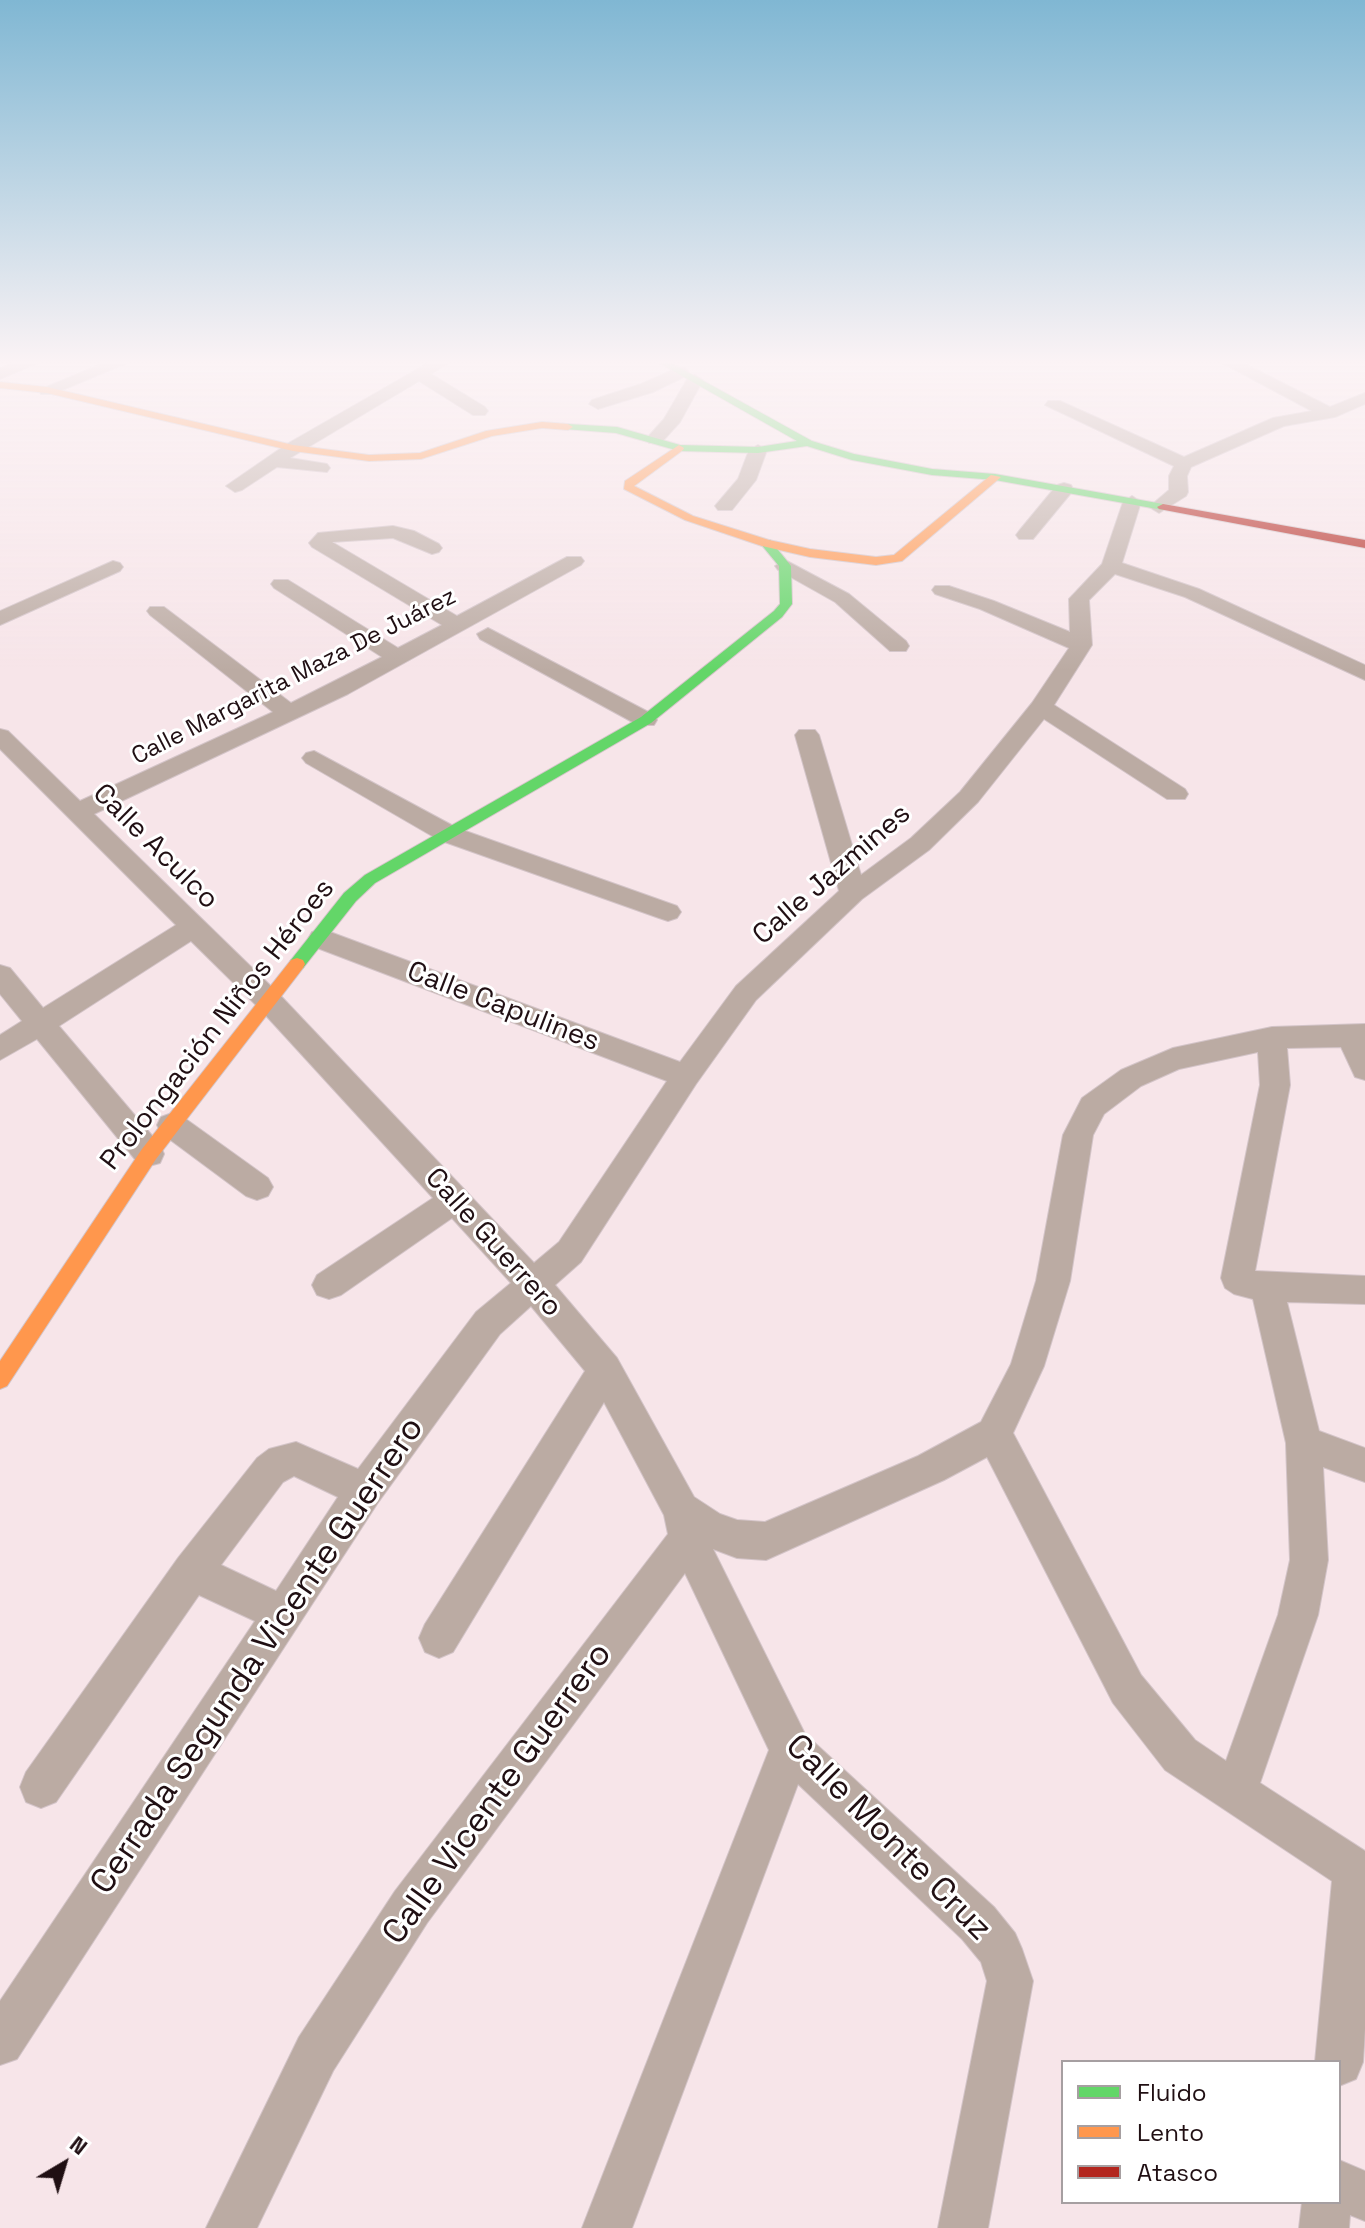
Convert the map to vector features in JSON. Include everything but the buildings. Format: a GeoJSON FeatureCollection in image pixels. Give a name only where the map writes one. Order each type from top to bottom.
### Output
{"type":"FeatureCollection","features":[{"type":"Feature","properties":{"kind":"street"},"geometry":{"type":"LineString","coordinates":[[235,486],[273,463]]}},
{"type":"Feature","properties":{"kind":"street"},"geometry":{"type":"LineString","coordinates":[[289,463],[321,468]]}},
{"type":"Feature","properties":{"kind":"street"},"geometry":{"type":"LineString","coordinates":[[658,463],[629,483],[628,487],[689,518],[766,543],[842,558],[876,561],[898,558],[995,477]]}},
{"type":"Feature","properties":{"kind":"street"},"geometry":{"type":"LineString","coordinates":[[725,506],[747,480],[753,463]]}},
{"type":"Feature","properties":{"kind":"street"},"geometry":{"type":"LineString","coordinates":[[879,463],[995,477],[1365,544]]}},
{"type":"Feature","properties":{"kind":"street"},"geometry":{"type":"LineString","coordinates":[[1159,507],[1179,492],[1178,476],[1184,464]]}},
{"type":"Feature","properties":{"kind":"street"},"geometry":{"type":"LineString","coordinates":[[1026,535],[1064,489]]}},
{"type":"Feature","properties":{"kind":"street"},"geometry":{"type":"LineString","coordinates":[[942,590],[987,605],[1081,645],[1079,599],[1111,566],[1132,502]]}},
{"type":"Feature","properties":{"kind":"street"},"geometry":{"type":"LineString","coordinates":[[432,548],[407,535],[393,532],[325,537],[319,543],[457,625]]}},
{"type":"Feature","properties":{"kind":"street"},"geometry":{"type":"LineString","coordinates":[[766,543],[785,566],[842,598],[898,646]]}},
{"type":"Feature","properties":{"kind":"street","name":"Calle Margarita Maza De Juárez"},"geometry":{"type":"LineString","coordinates":[[77,812],[289,713],[574,561]]}},
{"type":"Feature","properties":{"kind":"street","name":"Prolongación Niños Héroes"},"geometry":{"type":"LineString","coordinates":[[4,1361],[149,1154],[321,939],[350,897],[370,879],[646,720],[778,614],[786,604],[785,566]]}},
{"type":"Feature","properties":{"kind":"street"},"geometry":{"type":"LineString","coordinates":[[1111,566],[1192,593],[1365,673]]}},
{"type":"Feature","properties":{"kind":"street"},"geometry":{"type":"LineString","coordinates":[[0,619],[113,567]]}},
{"type":"Feature","properties":{"kind":"street"},"geometry":{"type":"LineString","coordinates":[[281,584],[397,657]]}},
{"type":"Feature","properties":{"kind":"street"},"geometry":{"type":"LineString","coordinates":[[157,611],[289,713]]}},
{"type":"Feature","properties":{"kind":"street"},"geometry":{"type":"LineString","coordinates":[[488,634],[646,720]]}},
{"type":"Feature","properties":{"kind":"street","name":"Calle Jazmines"},"geometry":{"type":"LineString","coordinates":[[532,1283],[557,1266],[570,1252],[686,1076],[746,993],[853,893],[920,844],[969,797],[1041,707],[1081,645]]}},
{"type":"Feature","properties":{"kind":"street"},"geometry":{"type":"LineString","coordinates":[[1041,707],[1176,794]]}},
{"type":"Feature","properties":{"kind":"street"},"geometry":{"type":"LineString","coordinates":[[807,735],[853,893]]}},
{"type":"Feature","properties":{"kind":"street","name":"Calle Aculco"},"geometry":{"type":"LineString","coordinates":[[0,736],[10,763],[77,812],[269,1001]]}},
{"type":"Feature","properties":{"kind":"street"},"geometry":{"type":"LineString","coordinates":[[314,758],[448,834],[668,912]]}},
{"type":"Feature","properties":{"kind":"street"},"geometry":{"type":"LineString","coordinates":[[0,1049],[193,927]]}},
{"type":"Feature","properties":{"kind":"street","name":"Calle Capulines"},"geometry":{"type":"LineString","coordinates":[[321,939],[686,1076]]}},
{"type":"Feature","properties":{"kind":"street"},"geometry":{"type":"LineString","coordinates":[[0,975],[149,1154]]}},
{"type":"Feature","properties":{"kind":"street","name":"Calle Guerrero"},"geometry":{"type":"LineString","coordinates":[[269,1001],[532,1283],[605,1369],[685,1524]]}},
{"type":"Feature","properties":{"kind":"street"},"geometry":{"type":"LineString","coordinates":[[685,1524],[737,1539],[766,1541],[931,1468],[994,1434],[1027,1366],[1053,1281],[1078,1135],[1093,1106],[1131,1078],[1173,1059],[1272,1038],[1358,1035],[1365,1069]]}},
{"type":"Feature","properties":{"kind":"street"},"geometry":{"type":"LineString","coordinates":[[1235,1794],[1298,1615],[1309,1560],[1304,1443],[1252,1282],[1275,1085],[1272,1038]]}},
{"type":"Feature","properties":{"kind":"street"},"geometry":{"type":"LineString","coordinates":[[172,1125],[257,1187]]}},
{"type":"Feature","properties":{"kind":"street"},"geometry":{"type":"LineString","coordinates":[[329,1285],[454,1200]]}},
{"type":"Feature","properties":{"kind":"street"},"geometry":{"type":"LineString","coordinates":[[1252,1282],[1365,1290]]}},
{"type":"Feature","properties":{"kind":"street","name":"Cerrada Segunda Vicente Guerrero"},"geometry":{"type":"LineString","coordinates":[[0,2042],[364,1491],[488,1323],[532,1283]]}},
{"type":"Feature","properties":{"kind":"street"},"geometry":{"type":"LineString","coordinates":[[439,1638],[605,1369]]}},
{"type":"Feature","properties":{"kind":"street"},"geometry":{"type":"LineString","coordinates":[[994,1434],[1127,1689],[1180,1755],[1360,1875],[1339,2060]]}},
{"type":"Feature","properties":{"kind":"street"},"geometry":{"type":"LineString","coordinates":[[1304,1443],[1365,1465]]}},
{"type":"Feature","properties":{"kind":"street"},"geometry":{"type":"LineString","coordinates":[[41,1787],[192,1572],[270,1470],[282,1461],[296,1459],[364,1491]]}},
{"type":"Feature","properties":{"kind":"street","name":"Calle Monte Cruz"},"geometry":{"type":"LineString","coordinates":[[685,1524],[790,1749],[978,1923],[999,1949],[1010,1981],[963,2228]]}},
{"type":"Feature","properties":{"kind":"street","name":"Calle Vicente Guerrero"},"geometry":{"type":"LineString","coordinates":[[231,2228],[316,2054],[411,1907],[685,1524]]}},
{"type":"Feature","properties":{"kind":"street"},"geometry":{"type":"LineString","coordinates":[[192,1572],[283,1614]]}},
{"type":"Feature","properties":{"kind":"street"},"geometry":{"type":"LineString","coordinates":[[607,2228],[790,1749]]}},
{"type":"Feature","properties":{"kind":"street"},"geometry":{"type":"LineString","coordinates":[[1341,2186],[1365,2196]]}},
{"type":"Feature","properties":{"kind":"street"},"geometry":{"type":"LineString","coordinates":[[1324,2228],[1327,2204]]}},
{"type":"Feature","properties":{"kind":"traffic: fast"},"geometry":{"type":"LineString","coordinates":[[884,463],[932,472],[995,477],[1163,507]]}},
{"type":"Feature","properties":{"kind":"traffic: fast"},"geometry":{"type":"LineString","coordinates":[[297,964],[350,897],[370,879],[646,720],[778,614],[786,604],[785,566],[766,543]]}},
{"type":"Feature","properties":{"kind":"traffic: slow"},"geometry":{"type":"LineString","coordinates":[[658,463],[629,483],[628,487],[689,518],[766,543],[810,553],[876,561],[898,558],[995,477]]}},
{"type":"Feature","properties":{"kind":"traffic: slow"},"geometry":{"type":"LineString","coordinates":[[0,1379],[149,1154],[297,964]]}},
{"type":"Feature","properties":{"kind":"traffic: jam"},"geometry":{"type":"LineString","coordinates":[[1163,507],[1365,544]]}}]}
